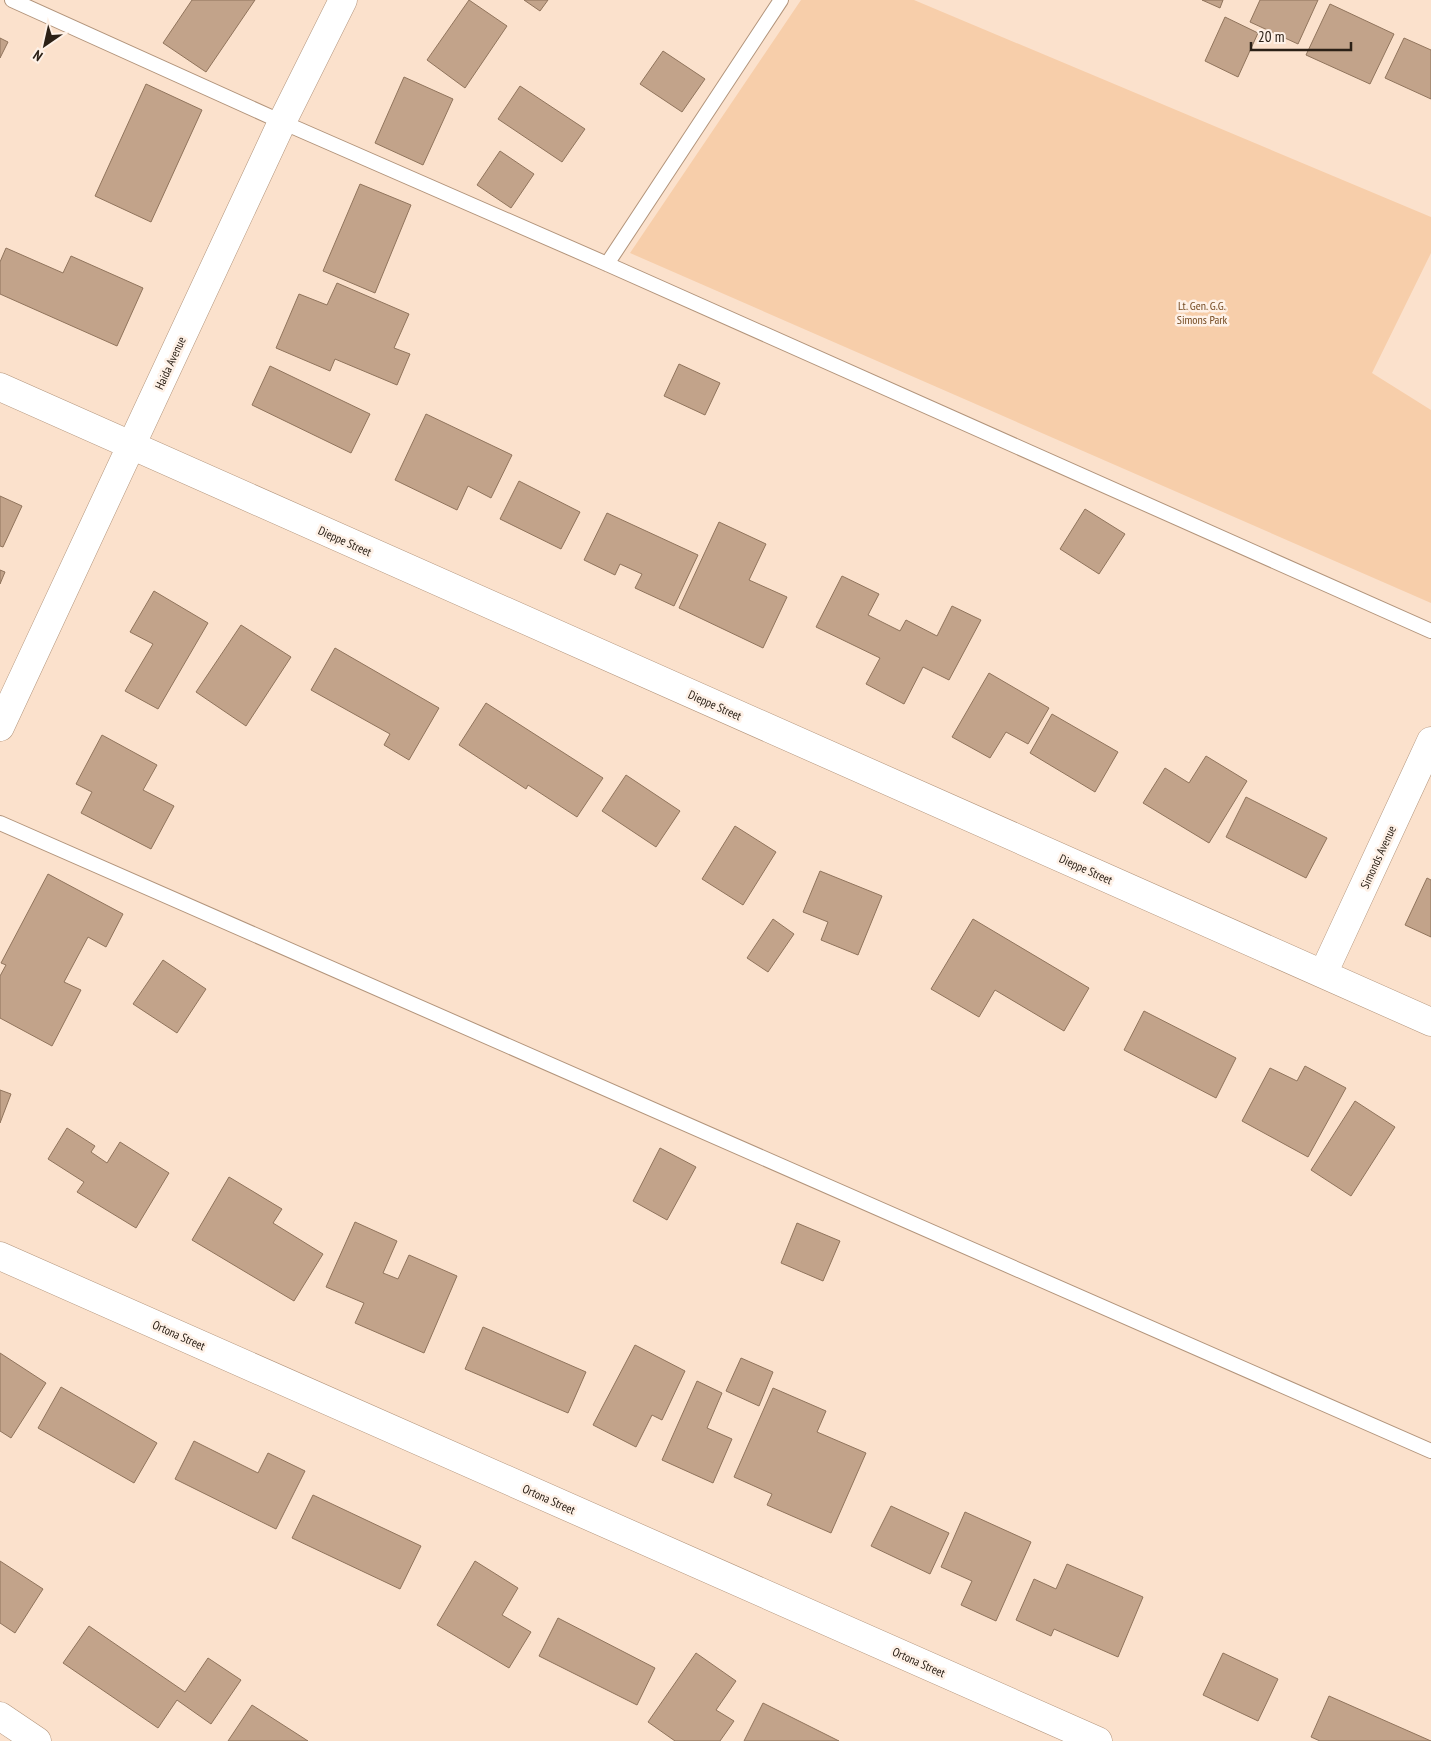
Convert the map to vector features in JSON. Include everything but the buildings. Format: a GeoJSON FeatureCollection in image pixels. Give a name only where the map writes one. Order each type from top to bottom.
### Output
{"type":"FeatureCollection","features":[{"type":"Feature","properties":{"kind":"street","name":"Haida Avenue"},"geometry":{"type":"LineString","coordinates":[[0,728],[282,122],[343,0]]}},
{"type":"Feature","properties":{"kind":"street","name":"Dieppe Street"},"geometry":{"type":"LineString","coordinates":[[0,387],[1431,1022]]}},
{"type":"Feature","properties":{"kind":"street","name":"Simonds Avenue"},"geometry":{"type":"LineString","coordinates":[[1323,974],[1431,740]]}},
{"type":"Feature","properties":{"kind":"street","name":"Ortona Street"},"geometry":{"type":"LineString","coordinates":[[0,1256],[1098,1741]]}},
{"type":"Feature","properties":{"kind":"street"},"geometry":{"type":"LineString","coordinates":[[0,1716],[37,1741]]}},
{"type":"Feature","properties":{"kind":"lane"},"geometry":{"type":"LineString","coordinates":[[12,0],[282,122],[1431,631]]}},
{"type":"Feature","properties":{"kind":"lane"},"geometry":{"type":"LineString","coordinates":[[606,264],[781,0]]}},
{"type":"Feature","properties":{"kind":"lane"},"geometry":{"type":"LineString","coordinates":[[0,823],[1431,1450]]}},
{"type":"Feature","properties":{"kind":"green space","name":"Lt. Gen. G.G. Simons Park"},"geometry":{"type":"Polygon","coordinates":[[[801,0],[914,0],[1431,217],[1431,253],[1372,373],[1431,410],[1431,603],[630,253],[801,0]]]}}]}
